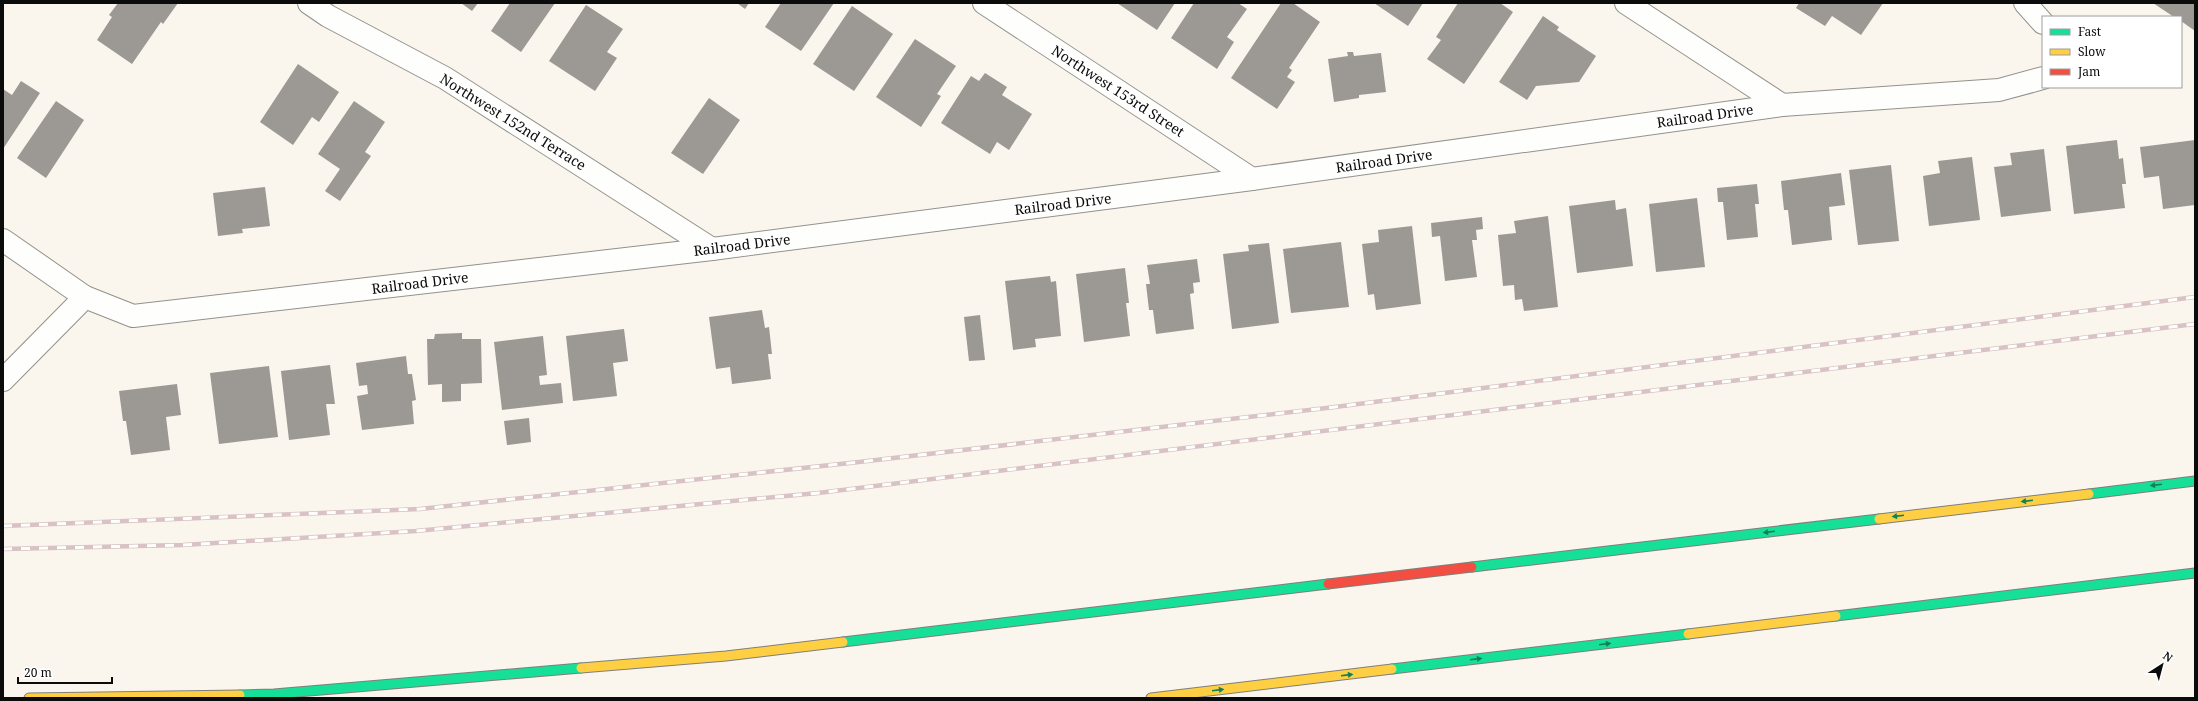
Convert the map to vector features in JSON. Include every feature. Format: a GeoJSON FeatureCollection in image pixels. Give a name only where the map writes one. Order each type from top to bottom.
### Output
{"type":"FeatureCollection","features":[{"type":"Feature","properties":{"kind":"main road"},"geometry":{"type":"LineString","coordinates":[[29,698],[274,694],[726,656],[2195,481]]}},
{"type":"Feature","properties":{"kind":"main road"},"geometry":{"type":"LineString","coordinates":[[1151,698],[2195,573]]}},
{"type":"Feature","properties":{"kind":"street","name":"Northwest 152nd Terrace"},"geometry":{"type":"LineString","coordinates":[[309,3],[328,16],[445,78],[712,249]]}},
{"type":"Feature","properties":{"kind":"street","name":"Northwest 153rd Street"},"geometry":{"type":"LineString","coordinates":[[984,3],[1252,179]]}},
{"type":"Feature","properties":{"kind":"street"},"geometry":{"type":"LineString","coordinates":[[1626,3],[1782,105]]}},
{"type":"Feature","properties":{"kind":"street"},"geometry":{"type":"LineString","coordinates":[[2026,3],[2042,22]]}},
{"type":"Feature","properties":{"kind":"street","name":"Railroad Drive"},"geometry":{"type":"LineString","coordinates":[[3,240],[85,297],[132,316],[712,249],[1252,179],[1782,105],[1999,90],[2042,78]]}},
{"type":"Feature","properties":{"kind":"street"},"geometry":{"type":"LineString","coordinates":[[3,380],[85,297]]}},
{"type":"Feature","properties":{"kind":"building"},"geometry":{"type":"Polygon","coordinates":[[[118,3],[178,3],[163,24],[161,22],[132,64],[97,40],[112,17],[109,15],[118,3]]]}},
{"type":"Feature","properties":{"kind":"building"},"geometry":{"type":"Polygon","coordinates":[[[461,3],[478,3],[472,11],[461,3]]]}},
{"type":"Feature","properties":{"kind":"building"},"geometry":{"type":"Polygon","coordinates":[[[510,3],[555,3],[521,52],[491,31],[510,3]]]}},
{"type":"Feature","properties":{"kind":"building"},"geometry":{"type":"Polygon","coordinates":[[[737,3],[749,3],[745,9],[737,3]]]}},
{"type":"Feature","properties":{"kind":"building"},"geometry":{"type":"Polygon","coordinates":[[[781,3],[834,3],[801,51],[765,27],[781,3]]]}},
{"type":"Feature","properties":{"kind":"building"},"geometry":{"type":"Polygon","coordinates":[[[1117,3],[1175,3],[1157,30],[1117,3]]]}},
{"type":"Feature","properties":{"kind":"building"},"geometry":{"type":"Polygon","coordinates":[[[1194,3],[1238,3],[1247,9],[1227,37],[1234,42],[1217,69],[1171,38],[1194,3]]]}},
{"type":"Feature","properties":{"kind":"building"},"geometry":{"type":"Polygon","coordinates":[[[1281,3],[1293,3],[1320,22],[1289,68],[1292,70],[1287,77],[1295,82],[1277,109],[1231,78],[1281,3]]]}},
{"type":"Feature","properties":{"kind":"building"},"geometry":{"type":"Polygon","coordinates":[[[1374,3],[1423,3],[1408,26],[1374,3]]]}},
{"type":"Feature","properties":{"kind":"building"},"geometry":{"type":"Polygon","coordinates":[[[1458,3],[1500,3],[1513,12],[1464,84],[1427,59],[1441,40],[1436,37],[1458,3]]]}},
{"type":"Feature","properties":{"kind":"building"},"geometry":{"type":"Polygon","coordinates":[[[1799,3],[1883,3],[1861,35],[1832,16],[1825,26],[1796,8],[1799,3]]]}},
{"type":"Feature","properties":{"kind":"building"},"geometry":{"type":"Polygon","coordinates":[[[2153,3],[2195,3],[2195,31],[2182,22],[2182,16],[2172,16],[2153,3]]]}},
{"type":"Feature","properties":{"kind":"building"},"geometry":{"type":"Polygon","coordinates":[[[586,5],[623,29],[607,52],[617,58],[595,91],[549,61],[586,5]]]}},
{"type":"Feature","properties":{"kind":"building"},"geometry":{"type":"Polygon","coordinates":[[[852,6],[893,34],[854,91],[813,64],[852,6]]]}},
{"type":"Feature","properties":{"kind":"building"},"geometry":{"type":"Polygon","coordinates":[[[1543,16],[1559,27],[1557,30],[1596,56],[1579,82],[1536,86],[1527,100],[1499,82],[1543,16]]]}},
{"type":"Feature","properties":{"kind":"building"},"geometry":{"type":"Polygon","coordinates":[[[915,39],[956,66],[937,94],[941,96],[921,127],[876,97],[915,39]]]}},
{"type":"Feature","properties":{"kind":"building"},"geometry":{"type":"Polygon","coordinates":[[[1347,52],[1353,52],[1354,56],[1381,53],[1386,92],[1359,95],[1359,98],[1334,102],[1328,59],[1348,56],[1347,52]]]}},
{"type":"Feature","properties":{"kind":"building"},"geometry":{"type":"Polygon","coordinates":[[[298,64],[339,92],[319,122],[312,117],[293,145],[260,122],[298,64]]]}},
{"type":"Feature","properties":{"kind":"building"},"geometry":{"type":"Polygon","coordinates":[[[985,73],[1007,87],[1002,95],[1032,114],[1009,150],[997,142],[990,154],[941,123],[971,76],[979,81],[985,73]]]}},
{"type":"Feature","properties":{"kind":"building"},"geometry":{"type":"Polygon","coordinates":[[[21,81],[40,93],[3,149],[3,89],[12,95],[21,81]]]}},
{"type":"Feature","properties":{"kind":"building"},"geometry":{"type":"Polygon","coordinates":[[[709,98],[740,120],[703,174],[671,153],[709,98]]]}},
{"type":"Feature","properties":{"kind":"building"},"geometry":{"type":"Polygon","coordinates":[[[56,101],[84,120],[46,178],[17,158],[56,101]]]}},
{"type":"Feature","properties":{"kind":"building"},"geometry":{"type":"Polygon","coordinates":[[[354,101],[385,122],[365,152],[371,156],[340,201],[325,191],[340,169],[318,154],[354,101]]]}},
{"type":"Feature","properties":{"kind":"building"},"geometry":{"type":"Polygon","coordinates":[[[2117,140],[2119,159],[2123,158],[2126,184],[2122,184],[2125,208],[2074,214],[2066,146],[2117,140]]]}},
{"type":"Feature","properties":{"kind":"building"},"geometry":{"type":"Polygon","coordinates":[[[2195,140],[2195,205],[2163,209],[2159,176],[2144,178],[2140,147],[2195,140]]]}},
{"type":"Feature","properties":{"kind":"building"},"geometry":{"type":"Polygon","coordinates":[[[2044,149],[2051,211],[2001,217],[1994,167],[2012,165],[2010,153],[2044,149]]]}},
{"type":"Feature","properties":{"kind":"building"},"geometry":{"type":"Polygon","coordinates":[[[1972,157],[1980,220],[1929,226],[1923,176],[1940,173],[1938,161],[1972,157]]]}},
{"type":"Feature","properties":{"kind":"building"},"geometry":{"type":"Polygon","coordinates":[[[1891,165],[1899,241],[1858,245],[1849,170],[1891,165]]]}},
{"type":"Feature","properties":{"kind":"building"},"geometry":{"type":"Polygon","coordinates":[[[1841,173],[1845,205],[1829,207],[1832,240],[1792,245],[1788,210],[1784,210],[1781,181],[1841,173]]]}},
{"type":"Feature","properties":{"kind":"building"},"geometry":{"type":"Polygon","coordinates":[[[1757,184],[1759,204],[1755,204],[1758,237],[1727,240],[1723,202],[1718,202],[1717,188],[1757,184]]]}},
{"type":"Feature","properties":{"kind":"building"},"geometry":{"type":"Polygon","coordinates":[[[265,187],[270,226],[242,229],[243,233],[218,236],[213,193],[265,187]]]}},
{"type":"Feature","properties":{"kind":"building"},"geometry":{"type":"Polygon","coordinates":[[[1697,198],[1705,267],[1656,272],[1649,204],[1697,198]]]}},
{"type":"Feature","properties":{"kind":"building"},"geometry":{"type":"Polygon","coordinates":[[[1615,200],[1616,210],[1626,208],[1633,266],[1577,273],[1569,206],[1615,200]]]}},
{"type":"Feature","properties":{"kind":"building"},"geometry":{"type":"Polygon","coordinates":[[[1548,216],[1558,307],[1524,311],[1522,299],[1515,300],[1514,285],[1503,286],[1498,235],[1516,233],[1514,221],[1548,216]]]}},
{"type":"Feature","properties":{"kind":"building"},"geometry":{"type":"Polygon","coordinates":[[[1482,217],[1483,229],[1476,230],[1477,240],[1472,240],[1477,277],[1445,281],[1440,236],[1432,237],[1431,223],[1482,217]]]}},
{"type":"Feature","properties":{"kind":"building"},"geometry":{"type":"Polygon","coordinates":[[[1412,226],[1421,304],[1376,310],[1374,294],[1368,295],[1362,244],[1379,242],[1378,230],[1412,226]]]}},
{"type":"Feature","properties":{"kind":"building"},"geometry":{"type":"Polygon","coordinates":[[[1341,242],[1349,307],[1291,313],[1283,249],[1341,242]]]}},
{"type":"Feature","properties":{"kind":"building"},"geometry":{"type":"Polygon","coordinates":[[[1269,243],[1279,323],[1232,329],[1223,254],[1249,251],[1248,245],[1269,243]]]}},
{"type":"Feature","properties":{"kind":"building"},"geometry":{"type":"Polygon","coordinates":[[[1197,259],[1200,282],[1193,283],[1194,293],[1190,294],[1194,329],[1156,334],[1153,310],[1149,310],[1146,284],[1150,284],[1147,265],[1197,259]]]}},
{"type":"Feature","properties":{"kind":"building"},"geometry":{"type":"Polygon","coordinates":[[[1125,268],[1129,303],[1126,303],[1130,336],[1084,342],[1076,274],[1125,268]]]}},
{"type":"Feature","properties":{"kind":"building"},"geometry":{"type":"Polygon","coordinates":[[[1050,276],[1051,282],[1056,281],[1061,336],[1035,339],[1036,347],[1013,350],[1005,281],[1050,276]]]}},
{"type":"Feature","properties":{"kind":"building"},"geometry":{"type":"Polygon","coordinates":[[[762,310],[765,328],[769,327],[772,354],[768,354],[771,379],[732,384],[730,367],[716,369],[709,317],[762,310]]]}},
{"type":"Feature","properties":{"kind":"building"},"geometry":{"type":"Polygon","coordinates":[[[980,315],[985,360],[969,361],[964,317],[980,315]]]}},
{"type":"Feature","properties":{"kind":"building"},"geometry":{"type":"Polygon","coordinates":[[[624,329],[628,361],[613,363],[617,396],[573,401],[566,336],[624,329]]]}},
{"type":"Feature","properties":{"kind":"building"},"geometry":{"type":"Polygon","coordinates":[[[462,333],[462,339],[481,339],[482,383],[461,384],[461,401],[442,402],[442,384],[428,385],[427,339],[434,339],[435,334],[462,333]]]}},
{"type":"Feature","properties":{"kind":"building"},"geometry":{"type":"Polygon","coordinates":[[[543,336],[547,375],[539,376],[540,385],[561,383],[563,403],[502,410],[494,342],[543,336]]]}},
{"type":"Feature","properties":{"kind":"building"},"geometry":{"type":"Polygon","coordinates":[[[406,356],[408,374],[412,374],[416,400],[412,401],[414,424],[362,430],[357,396],[368,394],[367,385],[359,386],[356,363],[406,356]]]}},
{"type":"Feature","properties":{"kind":"building"},"geometry":{"type":"Polygon","coordinates":[[[330,365],[335,404],[326,404],[330,435],[289,440],[281,371],[330,365]]]}},
{"type":"Feature","properties":{"kind":"building"},"geometry":{"type":"Polygon","coordinates":[[[269,366],[278,437],[219,444],[210,373],[269,366]]]}},
{"type":"Feature","properties":{"kind":"building"},"geometry":{"type":"Polygon","coordinates":[[[177,384],[181,415],[166,417],[170,450],[131,455],[126,421],[123,421],[119,391],[177,384]]]}},
{"type":"Feature","properties":{"kind":"building"},"geometry":{"type":"Polygon","coordinates":[[[529,418],[531,442],[507,445],[504,421],[529,418]]]}},
{"type":"Feature","properties":{"kind":"railway"},"geometry":{"type":"LineString","coordinates":[[3,526],[420,509],[859,462],[1335,407],[2195,297]]}},
{"type":"Feature","properties":{"kind":"railway"},"geometry":{"type":"LineString","coordinates":[[3,549],[183,545],[416,531],[818,493],[2195,324]]}},
{"type":"Feature","properties":{"kind":"traffic: fast"},"geometry":{"type":"LineString","coordinates":[[2089,494],[2195,481]]}},
{"type":"Feature","properties":{"kind":"traffic: fast"},"geometry":{"type":"LineString","coordinates":[[1472,567],[1879,519]]}},
{"type":"Feature","properties":{"kind":"traffic: fast"},"geometry":{"type":"LineString","coordinates":[[1836,616],[2195,573]]}},
{"type":"Feature","properties":{"kind":"traffic: fast"},"geometry":{"type":"LineString","coordinates":[[843,642],[1328,584]]}},
{"type":"Feature","properties":{"kind":"traffic: fast"},"geometry":{"type":"LineString","coordinates":[[1392,669],[1688,634]]}},
{"type":"Feature","properties":{"kind":"traffic: fast"},"geometry":{"type":"LineString","coordinates":[[240,695],[274,694],[581,668]]}},
{"type":"Feature","properties":{"kind":"traffic: slow"},"geometry":{"type":"LineString","coordinates":[[1879,519],[2089,494]]}},
{"type":"Feature","properties":{"kind":"traffic: slow"},"geometry":{"type":"LineString","coordinates":[[1688,634],[1836,616]]}},
{"type":"Feature","properties":{"kind":"traffic: slow"},"geometry":{"type":"LineString","coordinates":[[581,668],[726,656],[843,642]]}},
{"type":"Feature","properties":{"kind":"traffic: slow"},"geometry":{"type":"LineString","coordinates":[[1151,698],[1392,669]]}},
{"type":"Feature","properties":{"kind":"traffic: slow"},"geometry":{"type":"LineString","coordinates":[[29,698],[240,695]]}},
{"type":"Feature","properties":{"kind":"traffic: jam"},"geometry":{"type":"LineString","coordinates":[[1328,584],[1472,567]]}}]}
